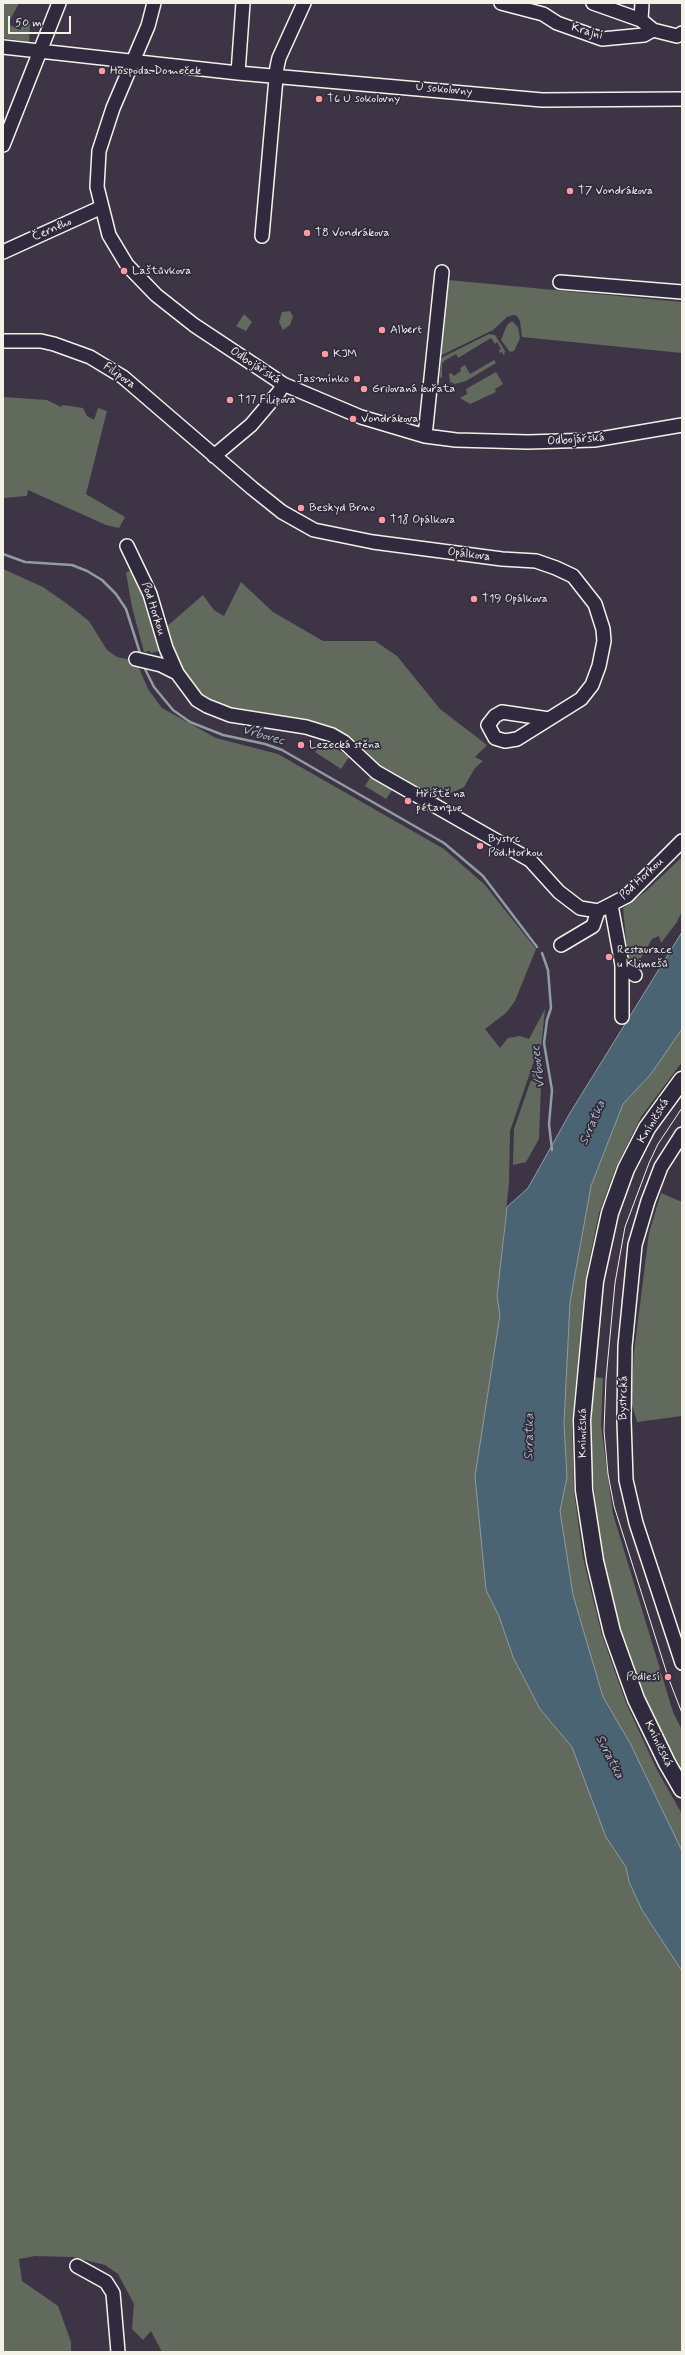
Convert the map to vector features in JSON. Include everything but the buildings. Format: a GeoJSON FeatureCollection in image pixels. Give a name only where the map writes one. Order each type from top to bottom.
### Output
{"type":"FeatureCollection","features":[{"type":"Feature","properties":{"kind":"main road","name":"Kníničská"},"geometry":{"type":"LineString","coordinates":[[682,1080],[647,1128],[626,1170],[610,1213],[595,1281],[582,1420],[584,1490],[595,1561],[612,1632],[636,1699],[667,1763],[682,1789]]}},
{"type":"Feature","properties":{"kind":"street"},"geometry":{"type":"LineString","coordinates":[[3,145],[59,3]]}},
{"type":"Feature","properties":{"kind":"street","name":"Odbojářská"},"geometry":{"type":"LineString","coordinates":[[154,3],[148,26],[113,108],[100,151],[97,187],[109,235],[127,265],[156,295],[200,329],[283,384],[361,417],[425,436],[456,440],[528,442],[587,440],[657,431],[682,425]]}},
{"type":"Feature","properties":{"kind":"street"},"geometry":{"type":"LineString","coordinates":[[238,73],[243,3]]}},
{"type":"Feature","properties":{"kind":"street"},"geometry":{"type":"LineString","coordinates":[[262,236],[276,75],[279,58],[304,3]]}},
{"type":"Feature","properties":{"kind":"street","name":"Krajní"},"geometry":{"type":"LineString","coordinates":[[501,3],[543,14],[557,23],[602,39],[644,35],[653,30]]}},
{"type":"Feature","properties":{"kind":"street"},"geometry":{"type":"LineString","coordinates":[[593,3],[641,20],[653,30],[680,35]]}},
{"type":"Feature","properties":{"kind":"street"},"geometry":{"type":"LineString","coordinates":[[641,20],[642,3]]}},
{"type":"Feature","properties":{"kind":"street"},"geometry":{"type":"LineString","coordinates":[[3,47],[134,61]]}},
{"type":"Feature","properties":{"kind":"street","name":"U sokolovny"},"geometry":{"type":"LineString","coordinates":[[134,61],[238,73],[276,75],[542,100],[682,99]]}},
{"type":"Feature","properties":{"kind":"street","name":"Černého"},"geometry":{"type":"LineString","coordinates":[[3,252],[102,207]]}},
{"type":"Feature","properties":{"kind":"street"},"geometry":{"type":"LineString","coordinates":[[425,436],[442,272]]}},
{"type":"Feature","properties":{"kind":"street"},"geometry":{"type":"LineString","coordinates":[[560,282],[682,292]]}},
{"type":"Feature","properties":{"kind":"street","name":"Filipova"},"geometry":{"type":"LineString","coordinates":[[3,341],[41,341],[90,357],[122,377],[214,456]]}},
{"type":"Feature","properties":{"kind":"street"},"geometry":{"type":"LineString","coordinates":[[214,456],[251,425],[279,392],[283,384]]}},
{"type":"Feature","properties":{"kind":"street","name":"Opálkova"},"geometry":{"type":"LineString","coordinates":[[214,456],[282,512],[314,530],[373,542],[502,559],[536,561],[573,576],[595,604],[603,629],[604,641],[599,666],[592,685],[581,698],[549,719]]}},
{"type":"Feature","properties":{"kind":"street","name":"Pod Horkou"},"geometry":{"type":"LineString","coordinates":[[127,546],[150,594],[166,648],[177,673],[197,700],[207,706],[230,715],[306,727],[332,735],[344,742],[376,772],[530,860],[559,892],[580,908],[598,911],[627,896],[682,841]]}},
{"type":"Feature","properties":{"kind":"street"},"geometry":{"type":"LineString","coordinates":[[142,660],[177,673]]}},
{"type":"Feature","properties":{"kind":"street"},"geometry":{"type":"LineString","coordinates":[[611,905],[622,965],[622,1017]]}},
{"type":"Feature","properties":{"kind":"street"},"geometry":{"type":"LineString","coordinates":[[561,945],[593,926],[598,911]]}},
{"type":"Feature","properties":{"kind":"street"},"geometry":{"type":"LineString","coordinates":[[622,965],[635,975]]}},
{"type":"Feature","properties":{"kind":"street","name":"Bystrcká"},"geometry":{"type":"LineString","coordinates":[[682,1134],[661,1167],[648,1201],[635,1245],[625,1346],[624,1420],[626,1480],[636,1523],[682,1664]]}},
{"type":"Feature","properties":{"kind":"street"},"geometry":{"type":"LineString","coordinates":[[77,2266],[106,2282],[113,2293],[118,2352]]}},
{"type":"Feature","properties":{"kind":"shaded area"},"geometry":{"type":"Polygon","coordinates":[[[3,3],[19,3],[8,24],[20,30],[25,22],[30,24],[29,42],[3,38],[3,3]]]}},
{"type":"Feature","properties":{"kind":"shaded area"},"geometry":{"type":"Polygon","coordinates":[[[448,280],[682,302],[682,353],[522,337],[520,321],[517,316],[514,315],[507,317],[493,330],[440,356],[448,280]]]}},
{"type":"Feature","properties":{"kind":"shaded area"},"geometry":{"type":"Polygon","coordinates":[[[290,311],[293,317],[290,325],[283,330],[279,322],[282,312],[290,311]]]}},
{"type":"Feature","properties":{"kind":"shaded area"},"geometry":{"type":"Polygon","coordinates":[[[244,314],[252,322],[246,331],[236,326],[244,314]]]}},
{"type":"Feature","properties":{"kind":"shaded area"},"geometry":{"type":"Polygon","coordinates":[[[512,321],[518,327],[520,338],[514,351],[510,352],[501,340],[507,325],[512,321]]]}},
{"type":"Feature","properties":{"kind":"shaded area"},"geometry":{"type":"Polygon","coordinates":[[[489,334],[495,335],[505,351],[504,356],[502,352],[500,353],[499,350],[501,349],[497,342],[495,344],[491,338],[458,358],[456,354],[444,361],[442,363],[442,378],[440,377],[441,358],[489,334]]]}},
{"type":"Feature","properties":{"kind":"shaded area"},"geometry":{"type":"Polygon","coordinates":[[[494,360],[496,363],[466,381],[455,384],[450,382],[449,374],[451,373],[454,376],[461,371],[460,368],[465,365],[470,374],[494,360]]]}},
{"type":"Feature","properties":{"kind":"shaded area"},"geometry":{"type":"Polygon","coordinates":[[[496,372],[503,384],[495,389],[496,392],[470,404],[460,398],[467,394],[466,389],[496,372]]]}},
{"type":"Feature","properties":{"kind":"shaded area"},"geometry":{"type":"Polygon","coordinates":[[[3,397],[47,400],[61,407],[63,405],[83,408],[87,416],[94,420],[98,408],[107,411],[86,494],[125,517],[119,528],[106,525],[28,490],[27,496],[3,498],[3,397]]]}},
{"type":"Feature","properties":{"kind":"shaded area"},"geometry":{"type":"Polygon","coordinates":[[[135,567],[164,650],[151,653],[150,651],[144,652],[132,607],[126,573],[135,567]]]}},
{"type":"Feature","properties":{"kind":"shaded area"},"geometry":{"type":"Polygon","coordinates":[[[3,569],[43,587],[89,621],[107,650],[117,657],[136,661],[148,689],[162,708],[216,738],[278,754],[444,849],[485,885],[536,949],[515,1001],[506,1013],[485,1029],[500,1048],[508,1038],[520,1036],[529,1039],[545,1009],[541,1048],[535,1058],[510,1131],[509,1183],[497,1296],[500,1315],[475,1476],[486,1590],[499,1616],[513,1657],[540,1709],[572,1747],[606,1837],[626,1867],[629,1882],[642,1910],[682,1971],[682,2352],[162,2352],[151,2331],[143,2340],[132,2329],[134,2304],[118,2274],[105,2265],[73,2257],[35,2256],[19,2259],[22,2281],[58,2306],[71,2342],[71,2352],[3,2352],[3,569]]]}},
{"type":"Feature","properties":{"kind":"shaded area"},"geometry":{"type":"Polygon","coordinates":[[[241,582],[273,612],[323,641],[375,641],[397,656],[440,709],[487,745],[475,757],[483,761],[475,768],[464,787],[451,793],[447,790],[437,801],[375,765],[357,747],[231,711],[200,695],[184,679],[165,628],[203,595],[214,610],[224,616],[241,582]]]}},
{"type":"Feature","properties":{"kind":"shaded area"},"geometry":{"type":"Polygon","coordinates":[[[323,740],[349,757],[341,769],[315,752],[323,740]]]}},
{"type":"Feature","properties":{"kind":"shaded area"},"geometry":{"type":"Polygon","coordinates":[[[371,776],[393,789],[386,799],[365,786],[371,776]]]}},
{"type":"Feature","properties":{"kind":"shaded area"},"geometry":{"type":"Polygon","coordinates":[[[682,857],[682,911],[677,922],[661,943],[659,936],[652,939],[641,958],[636,962],[628,960],[623,908],[645,892],[682,857]]]}},
{"type":"Feature","properties":{"kind":"shaded area"},"geometry":{"type":"Polygon","coordinates":[[[682,1029],[682,1062],[641,1117],[616,1167],[599,1213],[585,1281],[572,1424],[574,1492],[583,1558],[602,1635],[626,1703],[657,1770],[682,1814],[682,1851],[630,1743],[603,1697],[573,1595],[560,1511],[567,1477],[564,1424],[570,1302],[591,1186],[623,1104],[651,1074],[682,1029]]]}},
{"type":"Feature","properties":{"kind":"shaded area"},"geometry":{"type":"Polygon","coordinates":[[[539,1057],[542,1057],[539,1139],[526,1162],[513,1165],[514,1129],[539,1057]]]}},
{"type":"Feature","properties":{"kind":"shaded area"},"geometry":{"type":"Polygon","coordinates":[[[661,1193],[682,1202],[682,1416],[637,1422],[631,1401],[634,1352],[649,1233],[661,1193]]]}},
{"type":"Feature","properties":{"kind":"shaded area"},"geometry":{"type":"Polygon","coordinates":[[[594,1377],[603,1378],[601,1426],[613,1514],[673,1712],[682,1730],[682,1774],[644,1699],[618,1626],[600,1552],[590,1443],[594,1377]]]}},
{"type":"Feature","properties":{"kind":"water","name":"Svratka"},"geometry":{"type":"Polygon","coordinates":[[[682,932],[682,1029],[651,1074],[623,1104],[591,1186],[570,1302],[564,1424],[567,1477],[560,1511],[573,1595],[603,1697],[630,1743],[682,1851],[682,1971],[642,1910],[629,1882],[626,1867],[606,1837],[572,1747],[540,1709],[513,1657],[499,1616],[486,1590],[475,1476],[500,1315],[497,1296],[507,1207],[528,1188],[570,1113],[682,932]]]}},
{"type":"Feature","properties":{"kind":"waterway","name":"Vrbovec"},"geometry":{"type":"LineString","coordinates":[[3,554],[25,562],[72,565],[87,571],[102,580],[116,594],[126,609],[141,656]]}},
{"type":"Feature","properties":{"kind":"waterway","name":"Vrbovec"},"geometry":{"type":"LineString","coordinates":[[143,665],[154,687],[173,710],[190,722],[223,735],[265,744],[282,750],[444,843],[483,876],[537,947]]}},
{"type":"Feature","properties":{"kind":"waterway","name":"Vrbovec"},"geometry":{"type":"LineString","coordinates":[[542,953],[548,970],[551,1008],[547,1020],[544,1043],[552,1090],[549,1124],[552,1150]]}},
{"type":"Feature","properties":{"kind":"tram line"},"geometry":{"type":"LineString","coordinates":[[682,1108],[658,1144],[649,1163],[625,1227],[615,1283],[606,1379],[604,1431],[608,1474],[614,1506],[668,1677],[682,1713]]}},
{"type":"Feature","properties":{"kind":"place","name":"Hospoda Domeček"},"geometry":{"type":"Point","coordinates":[102,71]}},
{"type":"Feature","properties":{"kind":"place","name":"T6 U sokolovny"},"geometry":{"type":"Point","coordinates":[319,99]}},
{"type":"Feature","properties":{"kind":"place","name":"T7 Vondrákova"},"geometry":{"type":"Point","coordinates":[570,191]}},
{"type":"Feature","properties":{"kind":"place","name":"T8 Vondrákova"},"geometry":{"type":"Point","coordinates":[307,233]}},
{"type":"Feature","properties":{"kind":"place","name":"Laštůvkova"},"geometry":{"type":"Point","coordinates":[124,271]}},
{"type":"Feature","properties":{"kind":"place","name":"Albert"},"geometry":{"type":"Point","coordinates":[382,330]}},
{"type":"Feature","properties":{"kind":"place","name":"KJM"},"geometry":{"type":"Point","coordinates":[325,354]}},
{"type":"Feature","properties":{"kind":"place","name":"Jasmínko"},"geometry":{"type":"Point","coordinates":[357,379]}},
{"type":"Feature","properties":{"kind":"place","name":"Grilovaná kuřata"},"geometry":{"type":"Point","coordinates":[364,389]}},
{"type":"Feature","properties":{"kind":"place","name":"T17 Filipova"},"geometry":{"type":"Point","coordinates":[230,400]}},
{"type":"Feature","properties":{"kind":"place","name":"Vondrákova"},"geometry":{"type":"Point","coordinates":[353,419]}},
{"type":"Feature","properties":{"kind":"place","name":"Beskyd Brno"},"geometry":{"type":"Point","coordinates":[301,508]}},
{"type":"Feature","properties":{"kind":"place","name":"T18 Opálkova"},"geometry":{"type":"Point","coordinates":[382,520]}},
{"type":"Feature","properties":{"kind":"place","name":"T19 Opálkova"},"geometry":{"type":"Point","coordinates":[474,599]}},
{"type":"Feature","properties":{"kind":"place","name":"Lezecká stěna"},"geometry":{"type":"Point","coordinates":[301,745]}},
{"type":"Feature","properties":{"kind":"place","name":"Hřiště na pétanque"},"geometry":{"type":"Point","coordinates":[408,801]}},
{"type":"Feature","properties":{"kind":"place","name":"Bystrc Pod Horkou"},"geometry":{"type":"Point","coordinates":[480,846]}},
{"type":"Feature","properties":{"kind":"place","name":"Restaurace u Klimešů"},"geometry":{"type":"Point","coordinates":[609,957]}},
{"type":"Feature","properties":{"kind":"place","name":"Podlesí"},"geometry":{"type":"Point","coordinates":[668,1677]}}]}
